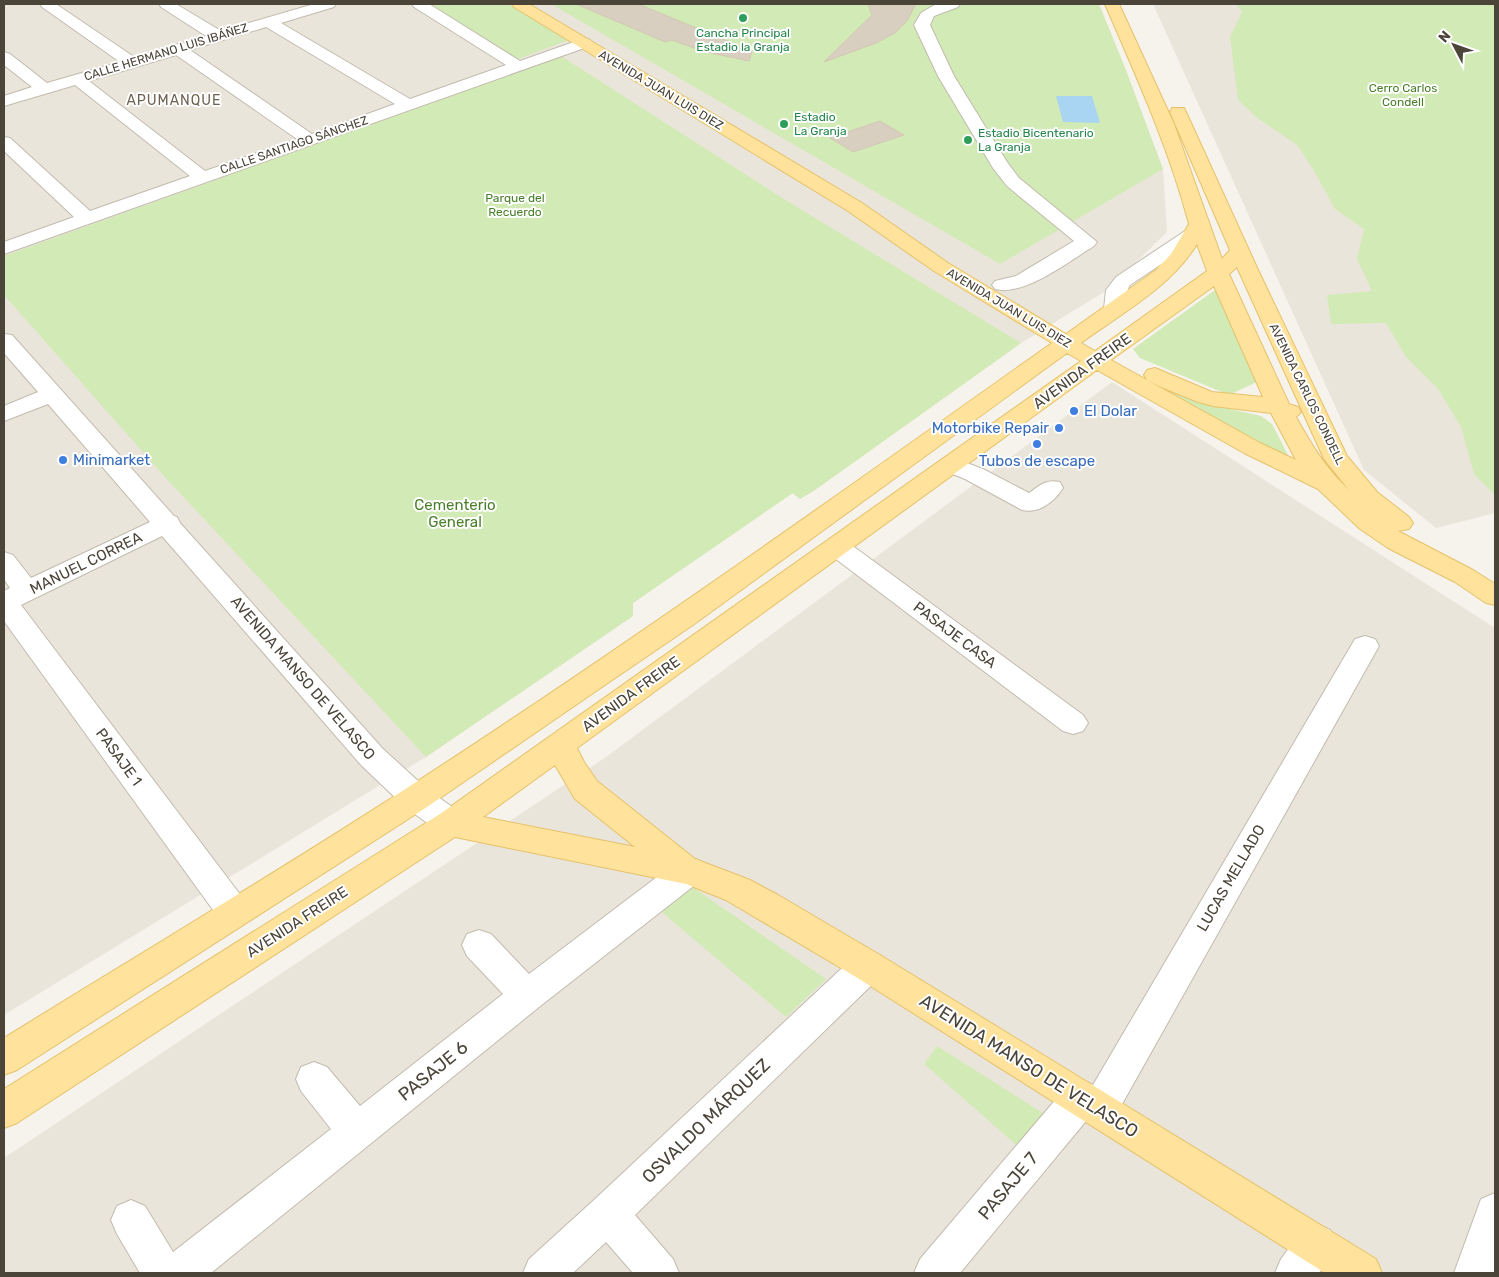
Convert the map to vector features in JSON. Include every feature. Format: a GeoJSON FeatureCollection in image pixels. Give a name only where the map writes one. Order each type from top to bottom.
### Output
{"type":"FeatureCollection","features":[{"type":"Feature","properties":{"kind":"main road","name":"AVENIDA JUAN LUIS DIEZ"},"geometry":{"type":"LineString","coordinates":[[519,4],[855,207],[941,267],[1074,338],[1252,448],[1327,484]]}},
{"type":"Feature","properties":{"kind":"main road","name":"AVENIDA CARLOS CONDELL"},"geometry":{"type":"LineString","coordinates":[[1112,4],[1165,124],[1190,192],[1195,230],[1218,273],[1279,407],[1305,455],[1327,484],[1355,512],[1382,532],[1427,559],[1464,576]]}},
{"type":"Feature","properties":{"kind":"main road","name":"AVENIDA CARLOS CONDELL"},"geometry":{"type":"LineString","coordinates":[[1127,4],[1336,459],[1363,492],[1384,511],[1436,550],[1464,576]]}},
{"type":"Feature","properties":{"kind":"main road","name":"AVENIDA JUAN LUIS DIEZ"},"geometry":{"type":"LineString","coordinates":[[855,207],[924,241],[1002,285],[1074,338]]}},
{"type":"Feature","properties":{"kind":"main road","name":"AVENIDA FREIRE"},"geometry":{"type":"LineString","coordinates":[[4,1058],[416,798],[683,618],[1163,274],[1178,257],[1195,230]]}},
{"type":"Feature","properties":{"kind":"main road","name":"AVENIDA FREIRE"},"geometry":{"type":"LineString","coordinates":[[4,1110],[451,824],[1218,273],[1239,250]]}},
{"type":"Feature","properties":{"kind":"main road","name":"AVENIDA JUAN LUIS DIEZ"},"geometry":{"type":"LineString","coordinates":[[1104,356],[1190,392],[1213,399],[1266,403],[1279,407],[1302,418],[1323,432]]}},
{"type":"Feature","properties":{"kind":"main road"},"geometry":{"type":"LineString","coordinates":[[1464,576],[1495,596]]}},
{"type":"Feature","properties":{"kind":"main road","name":"AVENIDA MANSO DE VELASCO"},"geometry":{"type":"LineString","coordinates":[[561,745],[571,768],[586,790],[689,871]]}},
{"type":"Feature","properties":{"kind":"main road","name":"AVENIDA MANSO DE VELASCO"},"geometry":{"type":"LineString","coordinates":[[451,824],[689,871],[738,890],[868,966],[1090,1104],[1306,1259],[1362,1273]]}},
{"type":"Feature","properties":{"kind":"street"},"geometry":{"type":"LineString","coordinates":[[47,4],[132,63]]}},
{"type":"Feature","properties":{"kind":"street"},"geometry":{"type":"LineString","coordinates":[[170,6],[190,4]]}},
{"type":"Feature","properties":{"kind":"street","name":"CALLE HERMANO LUIS IBÁÑEZ"},"geometry":{"type":"LineString","coordinates":[[4,101],[329,4]]}},
{"type":"Feature","properties":{"kind":"street"},"geometry":{"type":"LineString","coordinates":[[419,4],[518,66]]}},
{"type":"Feature","properties":{"kind":"street"},"geometry":{"type":"LineString","coordinates":[[953,4],[934,9],[926,15],[922,22],[946,76],[999,164],[1013,182],[1087,242],[1023,280],[1002,285]]}},
{"type":"Feature","properties":{"kind":"street"},"geometry":{"type":"LineString","coordinates":[[170,6],[219,37]]}},
{"type":"Feature","properties":{"kind":"street"},"geometry":{"type":"LineString","coordinates":[[268,22],[408,105]]}},
{"type":"Feature","properties":{"kind":"street","name":"CALLE SANTIAGO SÁNCHEZ"},"geometry":{"type":"LineString","coordinates":[[4,248],[585,43]]}},
{"type":"Feature","properties":{"kind":"street"},"geometry":{"type":"LineString","coordinates":[[178,49],[310,140]]}},
{"type":"Feature","properties":{"kind":"street"},"geometry":{"type":"LineString","coordinates":[[4,57],[44,89]]}},
{"type":"Feature","properties":{"kind":"street"},"geometry":{"type":"LineString","coordinates":[[77,79],[202,177]]}},
{"type":"Feature","properties":{"kind":"street"},"geometry":{"type":"LineString","coordinates":[[4,142],[87,219]]}},
{"type":"Feature","properties":{"kind":"street","name":"AVENIDA MANSO DE VELASCO"},"geometry":{"type":"LineString","coordinates":[[4,340],[372,757],[416,798],[451,824]]}},
{"type":"Feature","properties":{"kind":"street"},"geometry":{"type":"LineString","coordinates":[[4,414],[52,394]]}},
{"type":"Feature","properties":{"kind":"street"},"geometry":{"type":"LineString","coordinates":[[951,465],[974,474],[1031,504],[1051,488]]}},
{"type":"Feature","properties":{"kind":"street","name":"MANUEL CORREA"},"geometry":{"type":"LineString","coordinates":[[12,599],[168,524]]}},
{"type":"Feature","properties":{"kind":"street","name":"PASAJE CASA"},"geometry":{"type":"LineString","coordinates":[[837,547],[1073,723]]}},
{"type":"Feature","properties":{"kind":"street","name":"PASAJE 1"},"geometry":{"type":"LineString","coordinates":[[4,561],[12,599],[233,912]]}},
{"type":"Feature","properties":{"kind":"street","name":"LUCAS MELLADO"},"geometry":{"type":"LineString","coordinates":[[1090,1104],[1364,646]]}},
{"type":"Feature","properties":{"kind":"street","name":"PASAJE 6"},"geometry":{"type":"LineString","coordinates":[[179,1273],[527,996],[689,871]]}},
{"type":"Feature","properties":{"kind":"street"},"geometry":{"type":"LineString","coordinates":[[479,945],[527,996]]}},
{"type":"Feature","properties":{"kind":"street","name":"OSVALDO MÁRQUEZ"},"geometry":{"type":"LineString","coordinates":[[543,1273],[608,1214],[868,966]]}},
{"type":"Feature","properties":{"kind":"street"},"geometry":{"type":"LineString","coordinates":[[314,1078],[357,1132]]}},
{"type":"Feature","properties":{"kind":"street","name":"PASAJE 7"},"geometry":{"type":"LineString","coordinates":[[934,1273],[1090,1104]]}},
{"type":"Feature","properties":{"kind":"street"},"geometry":{"type":"LineString","coordinates":[[1474,1273],[1495,1213]]}},
{"type":"Feature","properties":{"kind":"street"},"geometry":{"type":"LineString","coordinates":[[608,1214],[659,1273]]}},
{"type":"Feature","properties":{"kind":"street"},"geometry":{"type":"LineString","coordinates":[[131,1220],[163,1273]]}},
{"type":"Feature","properties":{"kind":"shaded area"},"geometry":{"type":"Polygon","coordinates":[[[4,4],[1099,4],[1163,169],[1167,232],[1109,289],[1021,343],[815,490],[800,499],[792,493],[633,603],[633,616],[426,757],[4,1015],[4,4]]]}},
{"type":"Feature","properties":{"kind":"shaded area"},"geometry":{"type":"Polygon","coordinates":[[[1153,4],[1246,4],[1495,442],[1495,513],[1436,528],[1364,470],[1153,4]]]}},
{"type":"Feature","properties":{"kind":"shaded area"},"geometry":{"type":"Polygon","coordinates":[[[1112,382],[1495,628],[1495,1273],[4,1273],[4,1158],[606,757],[1112,382]]]}},
{"type":"Feature","properties":{"kind":"green space"},"geometry":{"type":"Polygon","coordinates":[[[430,4],[508,4],[569,40],[518,59],[430,4]]]}},
{"type":"Feature","properties":{"kind":"green space","name":"Estadio Bicentenario La Granja"},"geometry":{"type":"Polygon","coordinates":[[[551,4],[1099,4],[1163,169],[1000,264],[551,4]]]}},
{"type":"Feature","properties":{"kind":"green space","name":"Cerro Carlos Condell"},"geometry":{"type":"Polygon","coordinates":[[[1236,4],[1495,4],[1495,495],[1474,474],[1461,427],[1438,389],[1406,357],[1386,323],[1331,324],[1327,295],[1372,291],[1357,259],[1364,229],[1335,209],[1313,169],[1297,145],[1256,117],[1238,100],[1230,37],[1242,12],[1236,4]]]}},
{"type":"Feature","properties":{"kind":"green space","name":"Cementerio General"},"geometry":{"type":"Polygon","coordinates":[[[561,56],[779,196],[1021,343],[815,490],[800,499],[793,493],[633,603],[633,616],[426,757],[164,476],[4,295],[4,256],[561,56]]]}},
{"type":"Feature","properties":{"kind":"green space"},"geometry":{"type":"Polygon","coordinates":[[[1215,290],[1259,381],[1229,395],[1140,358],[1133,349],[1215,290]]]}},
{"type":"Feature","properties":{"kind":"green space"},"geometry":{"type":"Polygon","coordinates":[[[1153,385],[1212,405],[1261,416],[1272,424],[1289,457],[1266,448],[1153,385]]]}},
{"type":"Feature","properties":{"kind":"green space"},"geometry":{"type":"Polygon","coordinates":[[[688,884],[826,979],[786,1017],[658,909],[688,884]]]}},
{"type":"Feature","properties":{"kind":"green space"},"geometry":{"type":"Polygon","coordinates":[[[937,1046],[1049,1117],[1022,1150],[924,1064],[937,1046]]]}},
{"type":"Feature","properties":{"kind":"water"},"geometry":{"type":"Polygon","coordinates":[[[1056,96],[1092,96],[1100,123],[1063,122],[1056,96]]]}},
{"type":"Feature","properties":{"kind":"building"},"geometry":{"type":"Polygon","coordinates":[[[576,4],[638,4],[752,51],[749,61],[702,51],[672,40],[665,42],[576,4]]]}},
{"type":"Feature","properties":{"kind":"building"},"geometry":{"type":"Polygon","coordinates":[[[868,4],[916,4],[907,21],[895,33],[876,43],[824,62],[872,15],[868,4]]]}},
{"type":"Feature","properties":{"kind":"building"},"geometry":{"type":"Polygon","coordinates":[[[880,121],[904,135],[853,152],[830,138],[880,121]]]}},
{"type":"Feature","properties":{"kind":"place","name":"Cancha Principal Estadio la Granja"},"geometry":{"type":"Point","coordinates":[743,18]}},
{"type":"Feature","properties":{"kind":"place","name":"Estadio La Granja"},"geometry":{"type":"Point","coordinates":[784,124]}},
{"type":"Feature","properties":{"kind":"place","name":"Estadio Bicentenario La Granja"},"geometry":{"type":"Point","coordinates":[968,140]}},
{"type":"Feature","properties":{"kind":"place","name":"El Dolar"},"geometry":{"type":"Point","coordinates":[1074,411]}},
{"type":"Feature","properties":{"kind":"place","name":"Motorbike Repair"},"geometry":{"type":"Point","coordinates":[1059,428]}},
{"type":"Feature","properties":{"kind":"place","name":"Tubos de escape"},"geometry":{"type":"Point","coordinates":[1037,444]}},
{"type":"Feature","properties":{"kind":"place","name":"Minimarket"},"geometry":{"type":"Point","coordinates":[63,460]}},
{"type":"Feature","properties":{"kind":"district","name":"APUMANQUE"},"geometry":{"type":"Point","coordinates":[174,100]}},
{"type":"Feature","properties":{"kind":"park label","name":"Parque del Recuerdo"},"geometry":{"type":"Point","coordinates":[515,205]}}]}
